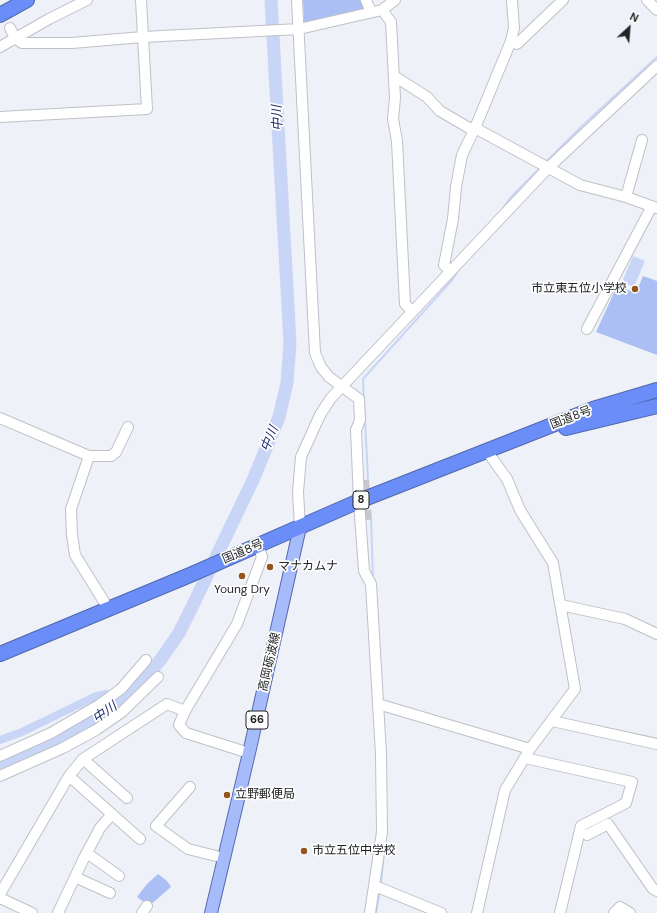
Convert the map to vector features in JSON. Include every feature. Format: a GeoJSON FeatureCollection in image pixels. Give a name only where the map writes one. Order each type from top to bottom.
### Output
{"type":"FeatureCollection","features":[{"type":"Feature","properties":{"kind":"highway"},"geometry":{"type":"LineString","coordinates":[[0,15],[27,0]]}},
{"type":"Feature","properties":{"kind":"highway","name":"国道8号"},"geometry":{"type":"LineString","coordinates":[[0,654],[190,575],[359,501],[593,409],[657,390]]}},
{"type":"Feature","properties":{"kind":"highway","name":"国道8号"},"geometry":{"type":"LineString","coordinates":[[486,450],[619,414],[657,406]]}},
{"type":"Feature","properties":{"kind":"main road","name":"高岡砺波線"},"geometry":{"type":"LineString","coordinates":[[211,913],[300,527]]}},
{"type":"Feature","properties":{"kind":"street"},"geometry":{"type":"LineString","coordinates":[[0,47],[87,0]]}},
{"type":"Feature","properties":{"kind":"street"},"geometry":{"type":"LineString","coordinates":[[0,117],[147,109],[141,0]]}},
{"type":"Feature","properties":{"kind":"street"},"geometry":{"type":"LineString","coordinates":[[297,0],[315,353],[325,372],[359,399],[364,480]]}},
{"type":"Feature","properties":{"kind":"street"},"geometry":{"type":"LineString","coordinates":[[366,0],[371,12]]}},
{"type":"Feature","properties":{"kind":"street"},"geometry":{"type":"LineString","coordinates":[[10,28],[15,38],[22,43],[72,43],[143,37],[299,29],[382,10],[395,0]]}},
{"type":"Feature","properties":{"kind":"street"},"geometry":{"type":"LineString","coordinates":[[450,271],[444,265],[454,219],[457,180],[462,155],[475,128],[511,41],[514,28],[512,0]]}},
{"type":"Feature","properties":{"kind":"street"},"geometry":{"type":"LineString","coordinates":[[511,41],[517,44],[563,0]]}},
{"type":"Feature","properties":{"kind":"street"},"geometry":{"type":"LineString","coordinates":[[647,0],[657,10]]}},
{"type":"Feature","properties":{"kind":"street"},"geometry":{"type":"LineString","coordinates":[[382,10],[391,22],[395,98],[393,119],[397,141],[405,304],[412,311]]}},
{"type":"Feature","properties":{"kind":"street"},"geometry":{"type":"LineString","coordinates":[[300,527],[298,492],[301,457],[320,414],[342,385],[548,168],[657,66]]}},
{"type":"Feature","properties":{"kind":"street"},"geometry":{"type":"LineString","coordinates":[[394,76],[427,97],[440,111],[469,128],[475,128],[580,185],[626,197],[654,207],[587,329]]}},
{"type":"Feature","properties":{"kind":"street"},"geometry":{"type":"LineString","coordinates":[[626,197],[642,140]]}},
{"type":"Feature","properties":{"kind":"street"},"geometry":{"type":"LineString","coordinates":[[0,418],[89,456],[111,456],[116,452],[128,427]]}},
{"type":"Feature","properties":{"kind":"street"},"geometry":{"type":"LineString","coordinates":[[360,420],[356,430],[359,501],[364,571],[371,584]]}},
{"type":"Feature","properties":{"kind":"street"},"geometry":{"type":"LineString","coordinates":[[477,913],[505,790],[528,753],[575,689],[553,563],[520,510],[507,479],[486,450]]}},
{"type":"Feature","properties":{"kind":"street"},"geometry":{"type":"LineString","coordinates":[[89,456],[71,509],[72,535],[75,555],[108,608]]}},
{"type":"Feature","properties":{"kind":"street"},"geometry":{"type":"LineString","coordinates":[[367,521],[378,704],[382,832],[370,913]]}},
{"type":"Feature","properties":{"kind":"street"},"geometry":{"type":"LineString","coordinates":[[249,753],[186,733],[179,725],[185,711],[237,624],[262,557],[258,545]]}},
{"type":"Feature","properties":{"kind":"street"},"geometry":{"type":"LineString","coordinates":[[561,605],[625,619],[657,634]]}},
{"type":"Feature","properties":{"kind":"street"},"geometry":{"type":"LineString","coordinates":[[0,756],[51,733],[100,705],[121,689],[146,660]]}},
{"type":"Feature","properties":{"kind":"street"},"geometry":{"type":"LineString","coordinates":[[0,776],[63,748],[96,730],[122,712],[158,676]]}},
{"type":"Feature","properties":{"kind":"street"},"geometry":{"type":"LineString","coordinates":[[0,894],[69,776],[83,759],[167,704],[185,711]]}},
{"type":"Feature","properties":{"kind":"street"},"geometry":{"type":"LineString","coordinates":[[378,704],[528,753],[632,782],[626,803],[581,826],[560,913]]}},
{"type":"Feature","properties":{"kind":"street"},"geometry":{"type":"LineString","coordinates":[[552,721],[657,744]]}},
{"type":"Feature","properties":{"kind":"street"},"geometry":{"type":"LineString","coordinates":[[83,759],[127,798]]}},
{"type":"Feature","properties":{"kind":"street"},"geometry":{"type":"LineString","coordinates":[[69,776],[140,839]]}},
{"type":"Feature","properties":{"kind":"street"},"geometry":{"type":"LineString","coordinates":[[190,787],[156,826],[188,850],[224,858]]}},
{"type":"Feature","properties":{"kind":"street"},"geometry":{"type":"LineString","coordinates":[[58,913],[100,828],[112,814]]}},
{"type":"Feature","properties":{"kind":"street"},"geometry":{"type":"LineString","coordinates":[[587,835],[608,824],[652,889],[657,891]]}},
{"type":"Feature","properties":{"kind":"street"},"geometry":{"type":"LineString","coordinates":[[87,853],[118,876]]}},
{"type":"Feature","properties":{"kind":"street"},"geometry":{"type":"LineString","coordinates":[[75,876],[110,894]]}},
{"type":"Feature","properties":{"kind":"street"},"geometry":{"type":"LineString","coordinates":[[375,886],[442,913]]}},
{"type":"Feature","properties":{"kind":"street"},"geometry":{"type":"LineString","coordinates":[[0,898],[32,913]]}},
{"type":"Feature","properties":{"kind":"street"},"geometry":{"type":"LineString","coordinates":[[614,913],[620,907],[630,913]]}},
{"type":"Feature","properties":{"kind":"shaded area"},"geometry":{"type":"Polygon","coordinates":[[[303,0],[362,0],[364,8],[360,12],[304,22],[303,0]]]}},
{"type":"Feature","properties":{"kind":"shaded area"},"geometry":{"type":"Polygon","coordinates":[[[633,256],[645,261],[634,287],[622,282],[633,256]]]}},
{"type":"Feature","properties":{"kind":"shaded area","name":"市立東五位小学校"},"geometry":{"type":"Polygon","coordinates":[[[643,276],[657,281],[657,355],[596,332],[617,286],[636,293],[643,276]]]}},
{"type":"Feature","properties":{"kind":"shaded area"},"geometry":{"type":"Polygon","coordinates":[[[158,874],[167,881],[171,887],[149,906],[137,897],[147,884],[158,874]]]}},
{"type":"Feature","properties":{"kind":"waterway","name":"中川"},"geometry":{"type":"LineString","coordinates":[[0,768],[58,742],[102,717],[116,706],[145,678],[161,659],[179,633],[193,605],[253,480],[279,417],[287,383],[290,343],[271,0]]}},
{"type":"Feature","properties":{"kind":"waterway"},"geometry":{"type":"LineString","coordinates":[[546,162],[581,127],[657,57]]}},
{"type":"Feature","properties":{"kind":"waterway"},"geometry":{"type":"LineString","coordinates":[[501,211],[511,197],[540,168]]}},
{"type":"Feature","properties":{"kind":"waterway"},"geometry":{"type":"LineString","coordinates":[[368,480],[363,379],[452,280],[460,268]]}},
{"type":"Feature","properties":{"kind":"waterway"},"geometry":{"type":"LineString","coordinates":[[371,517],[373,579]]}},
{"type":"Feature","properties":{"kind":"waterway"},"geometry":{"type":"LineString","coordinates":[[0,740],[22,732],[96,696],[106,694],[107,696]]}},
{"type":"Feature","properties":{"kind":"waterway","name":"中川"},"geometry":{"type":"LineString","coordinates":[[112,701],[116,706]]}},
{"type":"Feature","properties":{"kind":"waterway"},"geometry":{"type":"LineString","coordinates":[[381,884],[384,853]]}},
{"type":"Feature","properties":{"kind":"waterway"},"geometry":{"type":"LineString","coordinates":[[376,913],[380,891]]}},
{"type":"Feature","properties":{"kind":"tunnel"},"geometry":{"type":"LineString","coordinates":[[364,480],[367,521]]}},
{"type":"Feature","properties":{"kind":"place","name":"市立東五位小学校"},"geometry":{"type":"Point","coordinates":[635,289]}},
{"type":"Feature","properties":{"kind":"place","name":"マナカムナ"},"geometry":{"type":"Point","coordinates":[270,567]}},
{"type":"Feature","properties":{"kind":"place","name":"Young Dry"},"geometry":{"type":"Point","coordinates":[242,576]}},
{"type":"Feature","properties":{"kind":"place","name":"立野郵便局"},"geometry":{"type":"Point","coordinates":[227,795]}},
{"type":"Feature","properties":{"kind":"place","name":"市立五位中学校"},"geometry":{"type":"Point","coordinates":[304,851]}}]}
